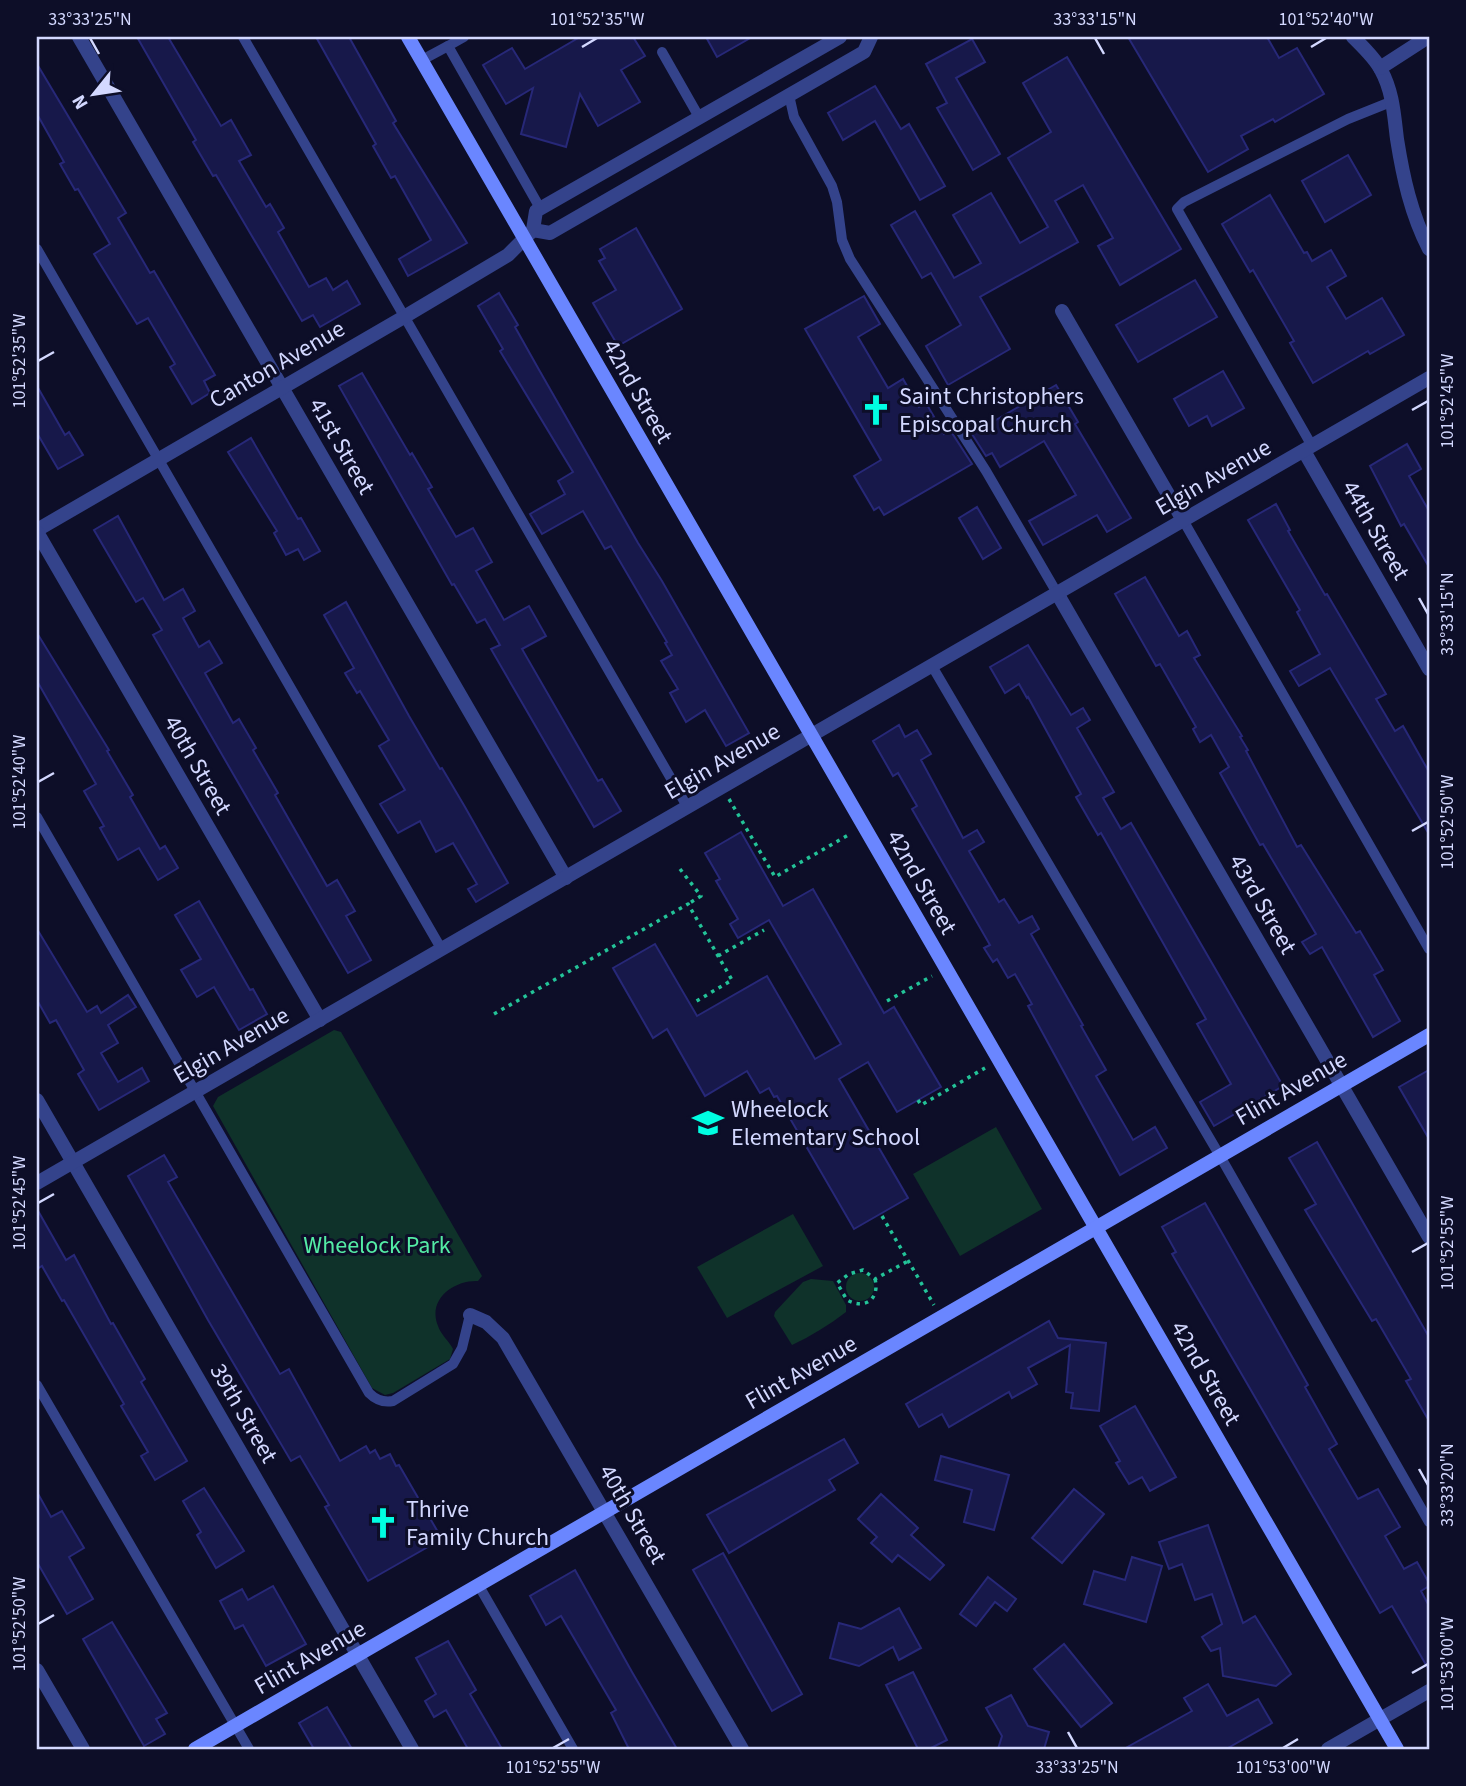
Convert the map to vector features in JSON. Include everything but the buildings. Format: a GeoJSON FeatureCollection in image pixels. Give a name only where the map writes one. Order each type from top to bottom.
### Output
{"type":"FeatureCollection","features":[{"type":"Feature","properties":{"kind":"street","name":"41st Street"},"geometry":{"type":"LineString","coordinates":[[79,37],[566,878]]}},
{"type":"Feature","properties":{"kind":"street","name":"42nd Street"},"geometry":{"type":"LineString","coordinates":[[408,37],[529,234],[812,736],[1397,1749]]}},
{"type":"Feature","properties":{"kind":"street"},"geometry":{"type":"LineString","coordinates":[[529,234],[536,211],[540,208],[840,37]]}},
{"type":"Feature","properties":{"kind":"street","name":"Canton Avenue"},"geometry":{"type":"LineString","coordinates":[[37,531],[508,255],[529,234],[550,233],[864,52],[871,37]]}},
{"type":"Feature","properties":{"kind":"street"},"geometry":{"type":"LineString","coordinates":[[1353,37],[1380,68],[1392,101],[1404,177],[1413,211],[1429,249]]}},
{"type":"Feature","properties":{"kind":"street"},"geometry":{"type":"LineString","coordinates":[[1380,68],[1428,37]]}},
{"type":"Feature","properties":{"kind":"street"},"geometry":{"type":"LineString","coordinates":[[776,74],[789,96]]}},
{"type":"Feature","properties":{"kind":"street"},"geometry":{"type":"LineString","coordinates":[[1062,311],[1183,520]]}},
{"type":"Feature","properties":{"kind":"street","name":"Elgin Avenue"},"geometry":{"type":"LineString","coordinates":[[37,1183],[1428,381]]}},
{"type":"Feature","properties":{"kind":"street","name":"44th Street"},"geometry":{"type":"LineString","coordinates":[[1308,448],[1429,668]]}},
{"type":"Feature","properties":{"kind":"street","name":"40th Street"},"geometry":{"type":"LineString","coordinates":[[37,531],[320,1020]]}},
{"type":"Feature","properties":{"kind":"street","name":"43rd Street"},"geometry":{"type":"LineString","coordinates":[[1058,593],[1429,1237]]}},
{"type":"Feature","properties":{"kind":"street","name":"Flint Avenue"},"geometry":{"type":"LineString","coordinates":[[195,1749],[1429,1035]]}},
{"type":"Feature","properties":{"kind":"street","name":"39th Street"},"geometry":{"type":"LineString","coordinates":[[37,1100],[412,1749]]}},
{"type":"Feature","properties":{"kind":"street","name":"40th Street"},"geometry":{"type":"LineString","coordinates":[[471,1315],[486,1322],[503,1338],[743,1749]]}},
{"type":"Feature","properties":{"kind":"street"},"geometry":{"type":"LineString","coordinates":[[37,1670],[83,1749]]}},
{"type":"Feature","properties":{"kind":"street"},"geometry":{"type":"LineString","coordinates":[[1328,1749],[1429,1691]]}},
{"type":"Feature","properties":{"kind":"lane"},"geometry":{"type":"LineString","coordinates":[[243,37],[688,808]]}},
{"type":"Feature","properties":{"kind":"lane"},"geometry":{"type":"LineString","coordinates":[[422,60],[464,37]]}},
{"type":"Feature","properties":{"kind":"lane"},"geometry":{"type":"LineString","coordinates":[[448,46],[540,208]]}},
{"type":"Feature","properties":{"kind":"lane"},"geometry":{"type":"LineString","coordinates":[[662,52],[699,117]]}},
{"type":"Feature","properties":{"kind":"lane"},"geometry":{"type":"LineString","coordinates":[[789,96],[794,117],[832,186],[842,240],[850,259],[986,471],[1058,593]]}},
{"type":"Feature","properties":{"kind":"lane"},"geometry":{"type":"LineString","coordinates":[[1308,448],[1177,209],[1184,202],[1348,119],[1392,101]]}},
{"type":"Feature","properties":{"kind":"lane"},"geometry":{"type":"LineString","coordinates":[[37,249],[442,950]]}},
{"type":"Feature","properties":{"kind":"lane"},"geometry":{"type":"LineString","coordinates":[[1183,520],[1429,949]]}},
{"type":"Feature","properties":{"kind":"lane"},"geometry":{"type":"LineString","coordinates":[[932,666],[1220,1156],[1429,1522]]}},
{"type":"Feature","properties":{"kind":"lane"},"geometry":{"type":"LineString","coordinates":[[37,817],[374,1398],[393,1401],[449,1369],[462,1348],[471,1315]]}},
{"type":"Feature","properties":{"kind":"lane"},"geometry":{"type":"LineString","coordinates":[[37,1385],[249,1749]]}},
{"type":"Feature","properties":{"kind":"lane"},"geometry":{"type":"LineString","coordinates":[[479,1586],[573,1749]]}},
{"type":"Feature","properties":{"kind":"path"},"geometry":{"type":"LineString","coordinates":[[722,788],[775,877],[864,826]]}},
{"type":"Feature","properties":{"kind":"path"},"geometry":{"type":"LineString","coordinates":[[494,1014],[701,896],[680,869]]}},
{"type":"Feature","properties":{"kind":"path"},"geometry":{"type":"LineString","coordinates":[[688,904],[732,980],[695,1002]]}},
{"type":"Feature","properties":{"kind":"path"},"geometry":{"type":"LineString","coordinates":[[718,956],[764,930]]}},
{"type":"Feature","properties":{"kind":"path"},"geometry":{"type":"LineString","coordinates":[[887,1001],[946,968]]}},
{"type":"Feature","properties":{"kind":"path"},"geometry":{"type":"LineString","coordinates":[[918,1100],[921,1105],[999,1060]]}},
{"type":"Feature","properties":{"kind":"path"},"geometry":{"type":"LineString","coordinates":[[883,1216],[941,1317]]}},
{"type":"Feature","properties":{"kind":"path"},"geometry":{"type":"LineString","coordinates":[[875,1279],[908,1261]]}},
{"type":"Feature","properties":{"kind":"path"},"geometry":{"type":"LineString","coordinates":[[863,1270],[875,1279],[875,1295],[870,1302],[862,1305],[847,1300],[837,1283],[849,1274],[863,1270]]}},
{"type":"Feature","properties":{"kind":"green space","name":"Wheelock Park"},"geometry":{"type":"Polygon","coordinates":[[[334,1030],[341,1032],[482,1276],[478,1281],[452,1288],[439,1300],[436,1307],[438,1326],[453,1349],[450,1359],[393,1393],[385,1395],[372,1388],[213,1106],[218,1097],[334,1030]]]}},
{"type":"Feature","properties":{"kind":"green space"},"geometry":{"type":"Polygon","coordinates":[[[996,1127],[1042,1209],[960,1256],[913,1174],[996,1127]]]}},
{"type":"Feature","properties":{"kind":"green space"},"geometry":{"type":"Polygon","coordinates":[[[793,1214],[823,1266],[727,1318],[697,1267],[793,1214]]]}},
{"type":"Feature","properties":{"kind":"green space"},"geometry":{"type":"Polygon","coordinates":[[[860,1273],[870,1277],[874,1287],[870,1297],[860,1301],[850,1297],[846,1287],[850,1277],[860,1273]]]}},
{"type":"Feature","properties":{"kind":"green space"},"geometry":{"type":"Polygon","coordinates":[[[811,1279],[833,1281],[846,1305],[846,1312],[792,1345],[774,1316],[775,1312],[803,1282],[811,1279]]]}},
{"type":"Feature","properties":{"kind":"place","name":"Saint Christophers Episcopal Church"},"geometry":{"type":"Point","coordinates":[876,410]}},
{"type":"Feature","properties":{"kind":"place","name":"Wheelock Elementary School"},"geometry":{"type":"Point","coordinates":[708,1123]}},
{"type":"Feature","properties":{"kind":"place","name":"Thrive Family Church"},"geometry":{"type":"Point","coordinates":[383,1523]}}]}
